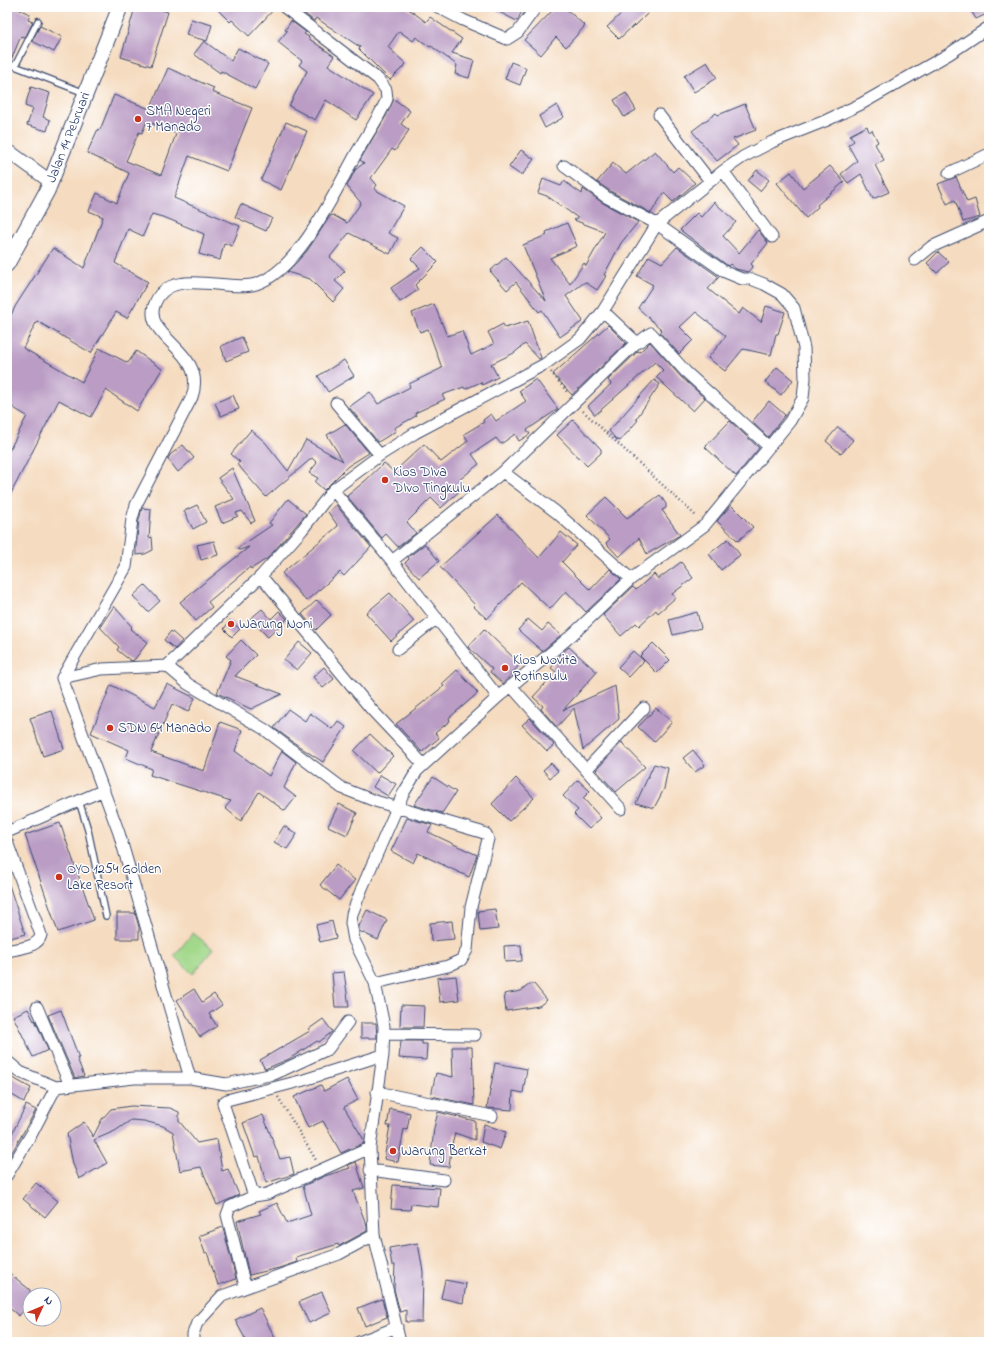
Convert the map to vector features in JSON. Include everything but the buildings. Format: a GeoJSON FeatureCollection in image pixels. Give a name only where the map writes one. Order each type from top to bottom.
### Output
{"type":"FeatureCollection","features":[{"type":"Feature","properties":{"kind":"main road","name":"Jalan 14 Pebruari"},"geometry":{"type":"LineString","coordinates":[[7,264],[51,182],[120,7]]}},
{"type":"Feature","properties":{"kind":"street"},"geometry":{"type":"LineString","coordinates":[[438,7],[462,20],[507,39],[518,32],[536,7]]}},
{"type":"Feature","properties":{"kind":"street"},"geometry":{"type":"LineString","coordinates":[[62,678],[109,599],[126,567],[132,519],[136,505],[196,388],[196,378],[189,363],[156,324],[154,312],[158,298],[167,289],[179,284],[191,282],[244,285],[256,284],[274,274],[292,256],[323,215],[387,99],[386,90],[378,79],[289,8]]}},
{"type":"Feature","properties":{"kind":"street"},"geometry":{"type":"LineString","coordinates":[[62,678],[102,669],[167,666],[261,576],[302,530],[333,490],[380,455],[415,433],[545,364],[580,339],[603,311],[657,224],[710,181],[743,157],[772,142],[825,121],[861,104],[949,54],[989,27]]}},
{"type":"Feature","properties":{"kind":"street"},"geometry":{"type":"LineString","coordinates":[[659,115],[710,181]]}},
{"type":"Feature","properties":{"kind":"street"},"geometry":{"type":"LineString","coordinates":[[7,150],[51,182]]}},
{"type":"Feature","properties":{"kind":"street"},"geometry":{"type":"LineString","coordinates":[[949,173],[989,154]]}},
{"type":"Feature","properties":{"kind":"street"},"geometry":{"type":"LineString","coordinates":[[400,1342],[374,1235],[370,1148],[383,1056],[384,1034],[382,1009],[375,984],[354,940],[351,923],[362,888],[408,785],[423,764],[498,697],[572,635],[631,579],[705,525],[769,447],[798,408],[802,398],[805,378],[804,348],[794,308],[782,294],[764,284],[751,279],[742,279],[725,272],[657,224],[606,196],[564,166]]}},
{"type":"Feature","properties":{"kind":"street"},"geometry":{"type":"LineString","coordinates":[[723,171],[772,237]]}},
{"type":"Feature","properties":{"kind":"street"},"geometry":{"type":"LineString","coordinates":[[915,260],[931,247],[989,221]]}},
{"type":"Feature","properties":{"kind":"street"},"geometry":{"type":"LineString","coordinates":[[603,311],[635,341],[638,341]]}},
{"type":"Feature","properties":{"kind":"street"},"geometry":{"type":"LineString","coordinates":[[392,561],[503,472],[638,341],[651,333],[683,368],[769,447]]}},
{"type":"Feature","properties":{"kind":"street"},"geometry":{"type":"LineString","coordinates":[[336,404],[380,455]]}},
{"type":"Feature","properties":{"kind":"street"},"geometry":{"type":"LineString","coordinates":[[503,472],[556,512],[631,579]]}},
{"type":"Feature","properties":{"kind":"street"},"geometry":{"type":"LineString","coordinates":[[333,490],[451,635],[498,697]]}},
{"type":"Feature","properties":{"kind":"street"},"geometry":{"type":"LineString","coordinates":[[261,576],[372,710],[423,764]]}},
{"type":"Feature","properties":{"kind":"street"},"geometry":{"type":"LineString","coordinates":[[398,649],[439,621]]}},
{"type":"Feature","properties":{"kind":"street"},"geometry":{"type":"LineString","coordinates":[[167,666],[188,684],[252,721],[342,788],[355,794],[398,808],[486,834],[488,839],[471,907],[467,950],[464,957],[456,963],[448,966],[375,984]]}},
{"type":"Feature","properties":{"kind":"street"},"geometry":{"type":"LineString","coordinates":[[62,678],[119,833],[190,1078]]}},
{"type":"Feature","properties":{"kind":"street"},"geometry":{"type":"LineString","coordinates":[[511,686],[621,809]]}},
{"type":"Feature","properties":{"kind":"street"},"geometry":{"type":"LineString","coordinates":[[586,770],[644,708]]}},
{"type":"Feature","properties":{"kind":"street"},"geometry":{"type":"LineString","coordinates":[[7,832],[104,790]]}},
{"type":"Feature","properties":{"kind":"street"},"geometry":{"type":"LineString","coordinates":[[7,842],[41,935],[35,944],[7,951]]}},
{"type":"Feature","properties":{"kind":"street"},"geometry":{"type":"LineString","coordinates":[[37,1007],[70,1085]]}},
{"type":"Feature","properties":{"kind":"street"},"geometry":{"type":"LineString","coordinates":[[7,1061],[20,1072],[56,1087],[134,1078],[190,1078],[226,1084],[274,1074],[328,1049],[348,1022]]}},
{"type":"Feature","properties":{"kind":"street"},"geometry":{"type":"LineString","coordinates":[[384,1034],[475,1035]]}},
{"type":"Feature","properties":{"kind":"street"},"geometry":{"type":"LineString","coordinates":[[254,1196],[223,1103],[227,1100],[383,1056]]}},
{"type":"Feature","properties":{"kind":"street"},"geometry":{"type":"LineString","coordinates":[[7,1174],[32,1133],[56,1087]]}},
{"type":"Feature","properties":{"kind":"street"},"geometry":{"type":"LineString","coordinates":[[378,1092],[492,1116]]}},
{"type":"Feature","properties":{"kind":"street"},"geometry":{"type":"LineString","coordinates":[[245,1286],[227,1215],[230,1207],[254,1196],[267,1194],[370,1148]]}},
{"type":"Feature","properties":{"kind":"street"},"geometry":{"type":"LineString","coordinates":[[370,1170],[444,1180]]}},
{"type":"Feature","properties":{"kind":"street"},"geometry":{"type":"LineString","coordinates":[[193,1342],[193,1334],[197,1323],[215,1302],[228,1293],[339,1254],[374,1235]]}},
{"type":"Feature","properties":{"kind":"street"},"geometry":{"type":"LineString","coordinates":[[359,1342],[397,1327]]}},
{"type":"Feature","properties":{"kind":"lane"},"geometry":{"type":"LineString","coordinates":[[15,66],[38,21]]}},
{"type":"Feature","properties":{"kind":"lane"},"geometry":{"type":"LineString","coordinates":[[7,63],[85,93]]}},
{"type":"Feature","properties":{"kind":"lane"},"geometry":{"type":"LineString","coordinates":[[79,801],[88,830],[106,916]]}},
{"type":"Feature","properties":{"kind":"path"},"geometry":{"type":"LineString","coordinates":[[545,364],[575,402],[705,525]]}},
{"type":"Feature","properties":{"kind":"path"},"geometry":{"type":"LineString","coordinates":[[273,1088],[296,1129],[316,1160]]}},
{"type":"Feature","properties":{"kind":"green space"},"geometry":{"type":"Polygon","coordinates":[[[193,933],[213,949],[193,974],[174,956],[193,933]]]}},
{"type":"Feature","properties":{"kind":"place","name":"SMA Negeri 7 Manado"},"geometry":{"type":"Point","coordinates":[138,119]}},
{"type":"Feature","properties":{"kind":"place","name":"Kios DIva DIvo Tingkulu"},"geometry":{"type":"Point","coordinates":[385,480]}},
{"type":"Feature","properties":{"kind":"place","name":"Warung Noni"},"geometry":{"type":"Point","coordinates":[231,624]}},
{"type":"Feature","properties":{"kind":"place","name":"Kios Novita Rotinsulu"},"geometry":{"type":"Point","coordinates":[505,668]}},
{"type":"Feature","properties":{"kind":"place","name":"SDN 64 Manado"},"geometry":{"type":"Point","coordinates":[110,728]}},
{"type":"Feature","properties":{"kind":"place","name":"OYO 1254 Golden Lake Resort"},"geometry":{"type":"Point","coordinates":[59,877]}},
{"type":"Feature","properties":{"kind":"place","name":"Warung Berkat"},"geometry":{"type":"Point","coordinates":[393,1151]}}]}
